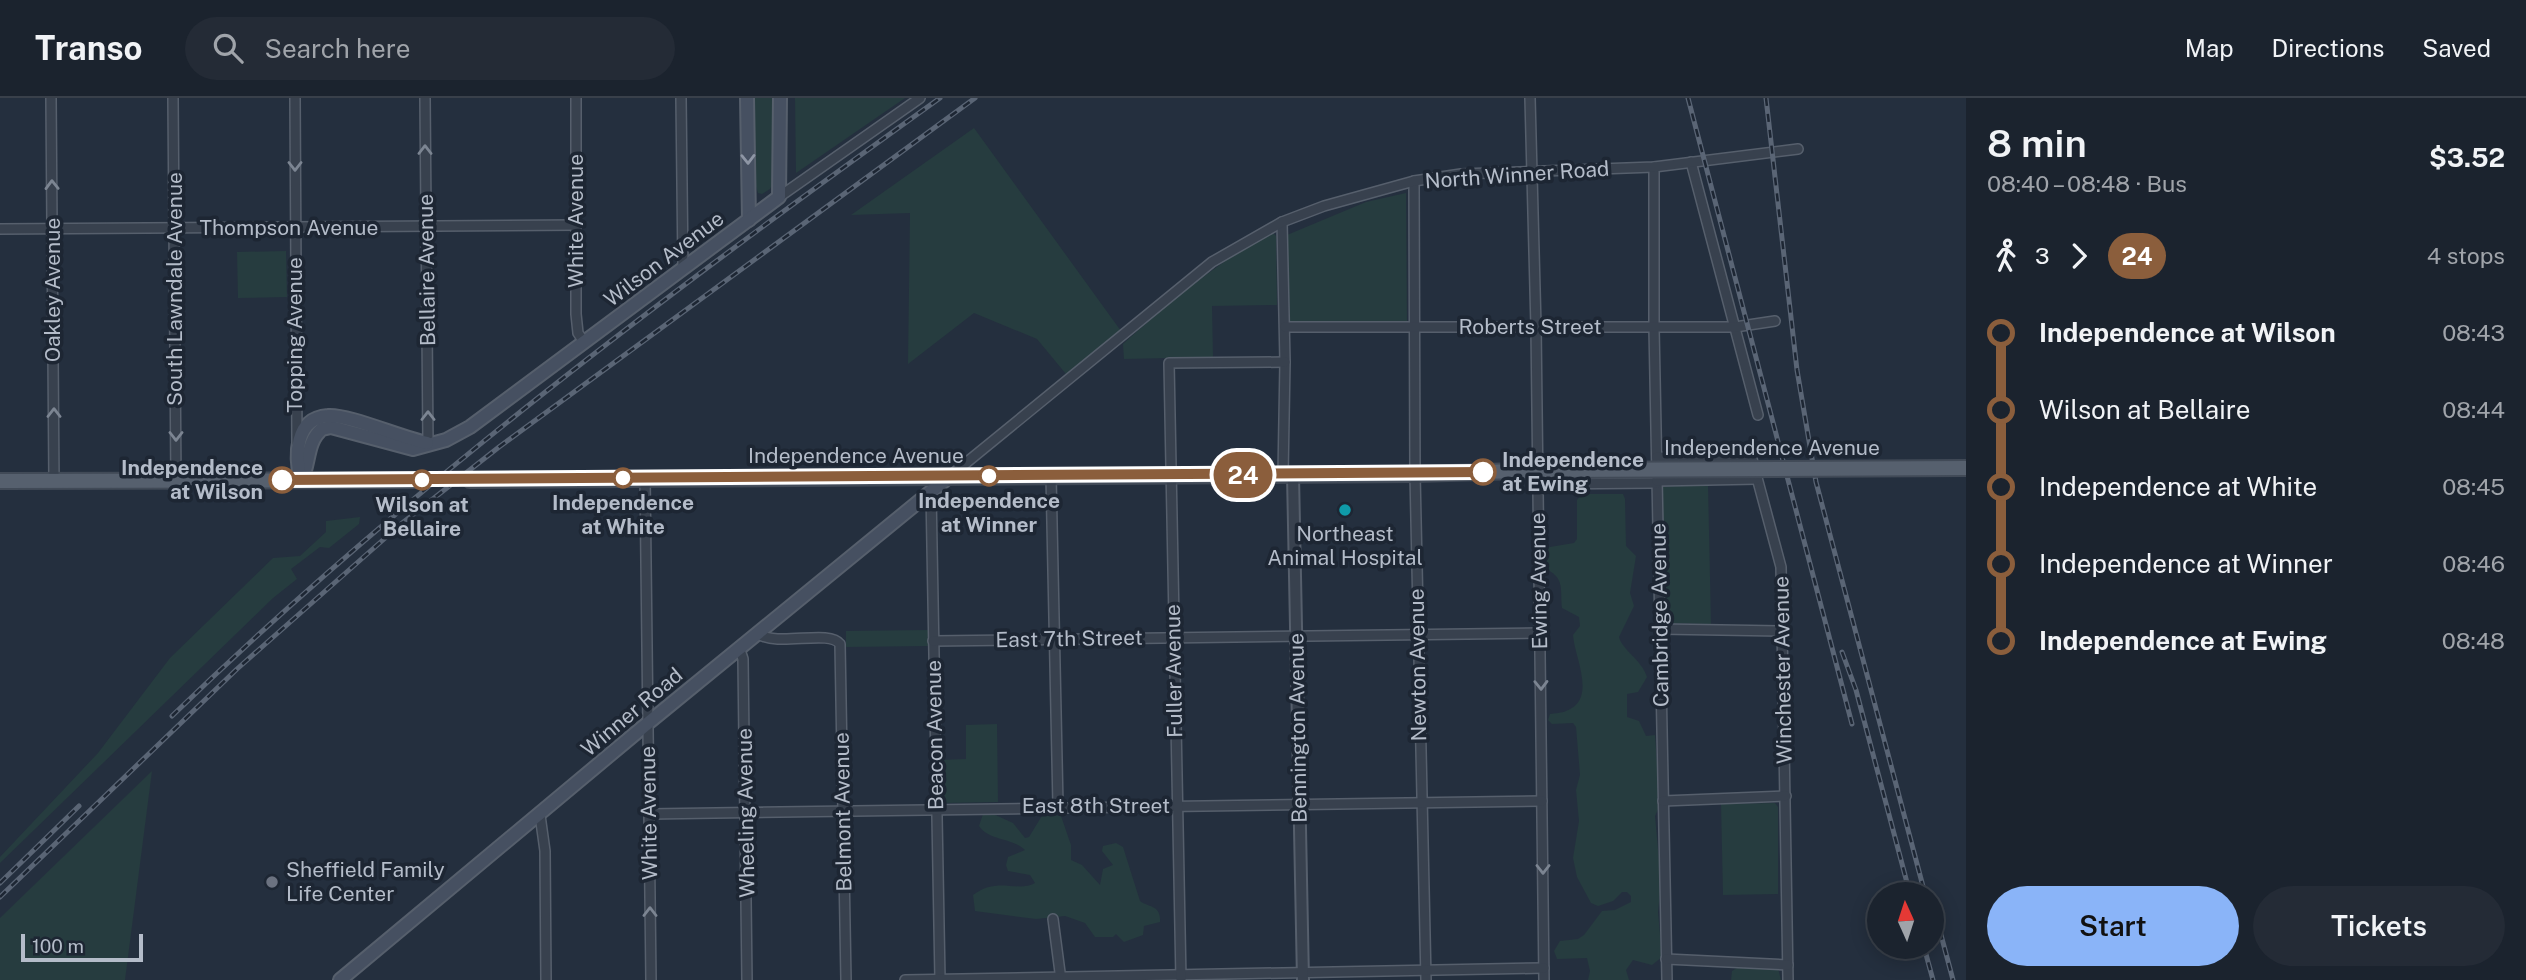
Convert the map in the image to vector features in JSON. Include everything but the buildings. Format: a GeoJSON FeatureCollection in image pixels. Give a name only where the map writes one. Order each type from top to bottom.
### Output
{"type":"FeatureCollection","features":[{"type":"Feature","properties":{"kind":"main road"},"geometry":{"type":"LineString","coordinates":[[747,98],[748,220]]}},
{"type":"Feature","properties":{"kind":"main road"},"geometry":{"type":"LineString","coordinates":[[779,197],[780,98]]}},
{"type":"Feature","properties":{"kind":"main road","name":"Wilson Avenue"},"geometry":{"type":"LineString","coordinates":[[301,481],[308,467],[311,443],[322,429],[331,427],[413,449],[446,440],[470,427],[779,197]]}},
{"type":"Feature","properties":{"kind":"main road"},"geometry":{"type":"LineString","coordinates":[[301,481],[296,459],[297,446],[306,427],[315,419],[328,415],[401,438],[428,443]]}},
{"type":"Feature","properties":{"kind":"main road","name":"Independence Avenue"},"geometry":{"type":"LineString","coordinates":[[470,480],[1966,468]]}},
{"type":"Feature","properties":{"kind":"main road","name":"Winner Road"},"geometry":{"type":"LineString","coordinates":[[340,980],[739,647],[950,476]]}},
{"type":"Feature","properties":{"kind":"main road"},"geometry":{"type":"LineString","coordinates":[[0,481],[424,480]]}},
{"type":"Feature","properties":{"kind":"street","name":"Oakley Avenue"},"geometry":{"type":"LineString","coordinates":[[51,98],[54,481]]}},
{"type":"Feature","properties":{"kind":"street","name":"South Lawndale Avenue"},"geometry":{"type":"LineString","coordinates":[[173,98],[176,480]]}},
{"type":"Feature","properties":{"kind":"street","name":"Topping Avenue"},"geometry":{"type":"LineString","coordinates":[[295,98],[297,446]]}},
{"type":"Feature","properties":{"kind":"street","name":"Bellaire Avenue"},"geometry":{"type":"LineString","coordinates":[[425,98],[428,443]]}},
{"type":"Feature","properties":{"kind":"street","name":"White Avenue"},"geometry":{"type":"LineString","coordinates":[[576,98],[576,314],[578,333],[584,342]]}},
{"type":"Feature","properties":{"kind":"street"},"geometry":{"type":"LineString","coordinates":[[681,98],[683,268]]}},
{"type":"Feature","properties":{"kind":"street","name":"Wilson Avenue"},"geometry":{"type":"LineString","coordinates":[[779,197],[920,98]]}},
{"type":"Feature","properties":{"kind":"street","name":"Ewing Avenue"},"geometry":{"type":"LineString","coordinates":[[1530,98],[1536,327],[1544,980]]}},
{"type":"Feature","properties":{"kind":"street","name":"North Winner Road"},"geometry":{"type":"LineString","coordinates":[[950,476],[1212,262],[1282,222],[1324,206],[1414,181],[1461,174],[1654,166],[1798,149]]}},
{"type":"Feature","properties":{"kind":"street"},"geometry":{"type":"LineString","coordinates":[[1692,162],[1758,415]]}},
{"type":"Feature","properties":{"kind":"street","name":"Cambridge Avenue"},"geometry":{"type":"LineString","coordinates":[[1654,166],[1654,328],[1667,980]]}},
{"type":"Feature","properties":{"kind":"street","name":"Newton Avenue"},"geometry":{"type":"LineString","coordinates":[[1414,181],[1415,474],[1426,975]]}},
{"type":"Feature","properties":{"kind":"street","name":"Bennington Avenue"},"geometry":{"type":"LineString","coordinates":[[1282,222],[1288,475],[1296,636],[1303,976]]}},
{"type":"Feature","properties":{"kind":"street","name":"Thompson Avenue"},"geometry":{"type":"LineString","coordinates":[[0,229],[577,225]]}},
{"type":"Feature","properties":{"kind":"street","name":"Roberts Street"},"geometry":{"type":"LineString","coordinates":[[1285,327],[1654,328],[1735,327],[1776,321]]}},
{"type":"Feature","properties":{"kind":"street","name":"Fuller Avenue"},"geometry":{"type":"LineString","coordinates":[[1181,977],[1169,363],[1285,362]]}},
{"type":"Feature","properties":{"kind":"street","name":"Winchester Avenue"},"geometry":{"type":"LineString","coordinates":[[1657,457],[1745,456],[1752,459],[1781,566],[1788,980]]}},
{"type":"Feature","properties":{"kind":"street","name":"Independence Avenue"},"geometry":{"type":"LineString","coordinates":[[1536,470],[1544,484],[1757,479]]}},
{"type":"Feature","properties":{"kind":"street"},"geometry":{"type":"LineString","coordinates":[[1051,476],[1058,806]]}},
{"type":"Feature","properties":{"kind":"street","name":"White Avenue"},"geometry":{"type":"LineString","coordinates":[[645,478],[651,980]]}},
{"type":"Feature","properties":{"kind":"street","name":"Beacon Avenue"},"geometry":{"type":"LineString","coordinates":[[931,492],[940,979]]}},
{"type":"Feature","properties":{"kind":"street"},"geometry":{"type":"LineString","coordinates":[[1661,629],[1783,631]]}},
{"type":"Feature","properties":{"kind":"street","name":"East 7th Street"},"geometry":{"type":"LineString","coordinates":[[933,641],[1540,633]]}},
{"type":"Feature","properties":{"kind":"street","name":"Belmont Avenue"},"geometry":{"type":"LineString","coordinates":[[758,634],[772,641],[830,638],[840,644],[846,980]]}},
{"type":"Feature","properties":{"kind":"street","name":"Wheeling Avenue"},"geometry":{"type":"LineString","coordinates":[[739,647],[743,659],[747,980]]}},
{"type":"Feature","properties":{"kind":"street"},"geometry":{"type":"LineString","coordinates":[[1663,801],[1786,796]]}},
{"type":"Feature","properties":{"kind":"street","name":"East 8th Street"},"geometry":{"type":"LineString","coordinates":[[650,814],[1542,801]]}},
{"type":"Feature","properties":{"kind":"street"},"geometry":{"type":"LineString","coordinates":[[540,815],[545,851],[546,980]]}},
{"type":"Feature","properties":{"kind":"street"},"geometry":{"type":"LineString","coordinates":[[1054,919],[1061,979]]}},
{"type":"Feature","properties":{"kind":"street"},"geometry":{"type":"LineString","coordinates":[[1667,960],[1788,965]]}},
{"type":"Feature","properties":{"kind":"street"},"geometry":{"type":"LineString","coordinates":[[905,980],[1426,975],[1544,968]]}},
{"type":"Feature","properties":{"kind":"green space"},"geometry":{"type":"Polygon","coordinates":[[[752,98],[773,98],[774,181],[770,189],[762,194],[758,193],[753,176],[752,98]]]}},
{"type":"Feature","properties":{"kind":"green space"},"geometry":{"type":"Polygon","coordinates":[[[795,98],[905,98],[796,173],[795,98]]]}},
{"type":"Feature","properties":{"kind":"green space"},"geometry":{"type":"Polygon","coordinates":[[[974,128],[1121,331],[1066,374],[1037,339],[974,313],[908,364],[910,213],[851,215],[974,128]]]}},
{"type":"Feature","properties":{"kind":"green space"},"geometry":{"type":"Polygon","coordinates":[[[1406,193],[1407,322],[1288,322],[1287,235],[1366,202],[1406,193]]]}},
{"type":"Feature","properties":{"kind":"green space"},"geometry":{"type":"Polygon","coordinates":[[[1272,232],[1276,236],[1277,305],[1212,306],[1213,357],[1124,359],[1123,344],[1158,313],[1213,270],[1272,232]]]}},
{"type":"Feature","properties":{"kind":"green space"},"geometry":{"type":"Polygon","coordinates":[[[286,251],[287,297],[238,298],[237,252],[286,251]]]}},
{"type":"Feature","properties":{"kind":"green space"},"geometry":{"type":"Polygon","coordinates":[[[1708,484],[1711,624],[1670,623],[1664,617],[1661,487],[1708,484]]]}},
{"type":"Feature","properties":{"kind":"green space"},"geometry":{"type":"Polygon","coordinates":[[[1582,494],[1623,494],[1625,499],[1626,546],[1636,556],[1630,593],[1634,606],[1619,637],[1647,677],[1638,692],[1627,694],[1627,717],[1639,721],[1646,736],[1655,735],[1660,805],[1655,816],[1661,882],[1658,912],[1662,957],[1652,965],[1633,960],[1626,970],[1629,980],[1588,980],[1590,971],[1587,958],[1557,959],[1554,951],[1560,941],[1578,939],[1584,935],[1602,911],[1615,910],[1631,902],[1631,896],[1622,892],[1613,901],[1598,906],[1591,903],[1577,877],[1573,858],[1579,821],[1576,790],[1580,775],[1576,727],[1573,723],[1552,724],[1548,720],[1550,714],[1564,712],[1576,705],[1583,688],[1573,635],[1580,626],[1579,617],[1562,608],[1559,581],[1548,570],[1544,548],[1574,543],[1577,539],[1577,500],[1582,494]]]}},
{"type":"Feature","properties":{"kind":"green space"},"geometry":{"type":"Polygon","coordinates":[[[360,517],[359,524],[329,548],[320,547],[291,569],[297,579],[273,598],[0,863],[0,857],[98,753],[170,658],[273,558],[300,556],[326,532],[326,521],[360,517]]]}},
{"type":"Feature","properties":{"kind":"green space"},"geometry":{"type":"Polygon","coordinates":[[[928,630],[928,646],[846,647],[846,631],[928,630]]]}},
{"type":"Feature","properties":{"kind":"green space"},"geometry":{"type":"Polygon","coordinates":[[[997,724],[998,802],[943,803],[940,799],[939,760],[966,759],[966,725],[997,724]]]}},
{"type":"Feature","properties":{"kind":"green space"},"geometry":{"type":"Polygon","coordinates":[[[152,771],[125,980],[0,980],[0,918],[152,771]]]}},
{"type":"Feature","properties":{"kind":"green space"},"geometry":{"type":"Polygon","coordinates":[[[1775,803],[1778,807],[1778,894],[1723,895],[1721,804],[1775,803]]]}},
{"type":"Feature","properties":{"kind":"green space"},"geometry":{"type":"Polygon","coordinates":[[[991,813],[1013,823],[1025,838],[1029,837],[1043,814],[1061,816],[1071,845],[1071,860],[1082,865],[1100,885],[1103,869],[1113,865],[1102,851],[1103,846],[1116,843],[1123,847],[1140,901],[1157,910],[1160,922],[1144,926],[1143,935],[1124,942],[1116,934],[1113,937],[1095,937],[1085,923],[1065,916],[1036,919],[975,911],[973,895],[982,889],[999,885],[1028,886],[1035,883],[1030,875],[1008,871],[1006,865],[1008,857],[1025,850],[988,834],[979,826],[983,814],[991,813]]]}},
{"type":"Feature","properties":{"kind":"green space"},"geometry":{"type":"Polygon","coordinates":[[[1740,966],[1778,968],[1781,980],[1731,980],[1732,971],[1740,966]]]}},
{"type":"Feature","properties":{"kind":"tunnel"},"geometry":{"type":"LineString","coordinates":[[424,480],[470,480]]}},
{"type":"Feature","properties":{"kind":"railway"},"geometry":{"type":"LineString","coordinates":[[172,716],[262,632],[448,470],[642,317],[940,98]]}},
{"type":"Feature","properties":{"kind":"railway"},"geometry":{"type":"LineString","coordinates":[[0,897],[237,669],[401,524],[499,447],[975,98]]}},
{"type":"Feature","properties":{"kind":"railway"},"geometry":{"type":"LineString","coordinates":[[1688,98],[1852,724]]}},
{"type":"Feature","properties":{"kind":"railway"},"geometry":{"type":"LineString","coordinates":[[1766,98],[1797,370],[1816,482],[1922,882]]}},
{"type":"Feature","properties":{"kind":"railway"},"geometry":{"type":"LineString","coordinates":[[1842,652],[1856,690],[1907,882]]}},
{"type":"Feature","properties":{"kind":"railway"},"geometry":{"type":"LineString","coordinates":[[0,883],[79,806]]}},
{"type":"Feature","properties":{"kind":"railway"},"geometry":{"type":"LineString","coordinates":[[1944,946],[1953,980]]}},
{"type":"Feature","properties":{"kind":"railway"},"geometry":{"type":"LineString","coordinates":[[1927,959],[1933,980]]}},
{"type":"Feature","properties":{"kind":"bus line","name":"24"},"geometry":{"type":"LineString","coordinates":[[282,480],[1483,472]]}},
{"type":"Feature","properties":{"kind":"place","name":"Independence at Ewing"},"geometry":{"type":"Point","coordinates":[1483,472]}},
{"type":"Feature","properties":{"kind":"place","name":"Independence at Winner"},"geometry":{"type":"Point","coordinates":[989,476]}},
{"type":"Feature","properties":{"kind":"place","name":"Independence at White"},"geometry":{"type":"Point","coordinates":[623,478]}},
{"type":"Feature","properties":{"kind":"place","name":"Independence at Wilson"},"geometry":{"type":"Point","coordinates":[282,480]}},
{"type":"Feature","properties":{"kind":"place","name":"Wilson at Bellaire"},"geometry":{"type":"Point","coordinates":[422,480]}},
{"type":"Feature","properties":{"kind":"place","name":"Northeast Animal Hospital"},"geometry":{"type":"Point","coordinates":[1345,510]}},
{"type":"Feature","properties":{"kind":"place","name":"Sheffield Family Life Center"},"geometry":{"type":"Point","coordinates":[272,882]}}]}
